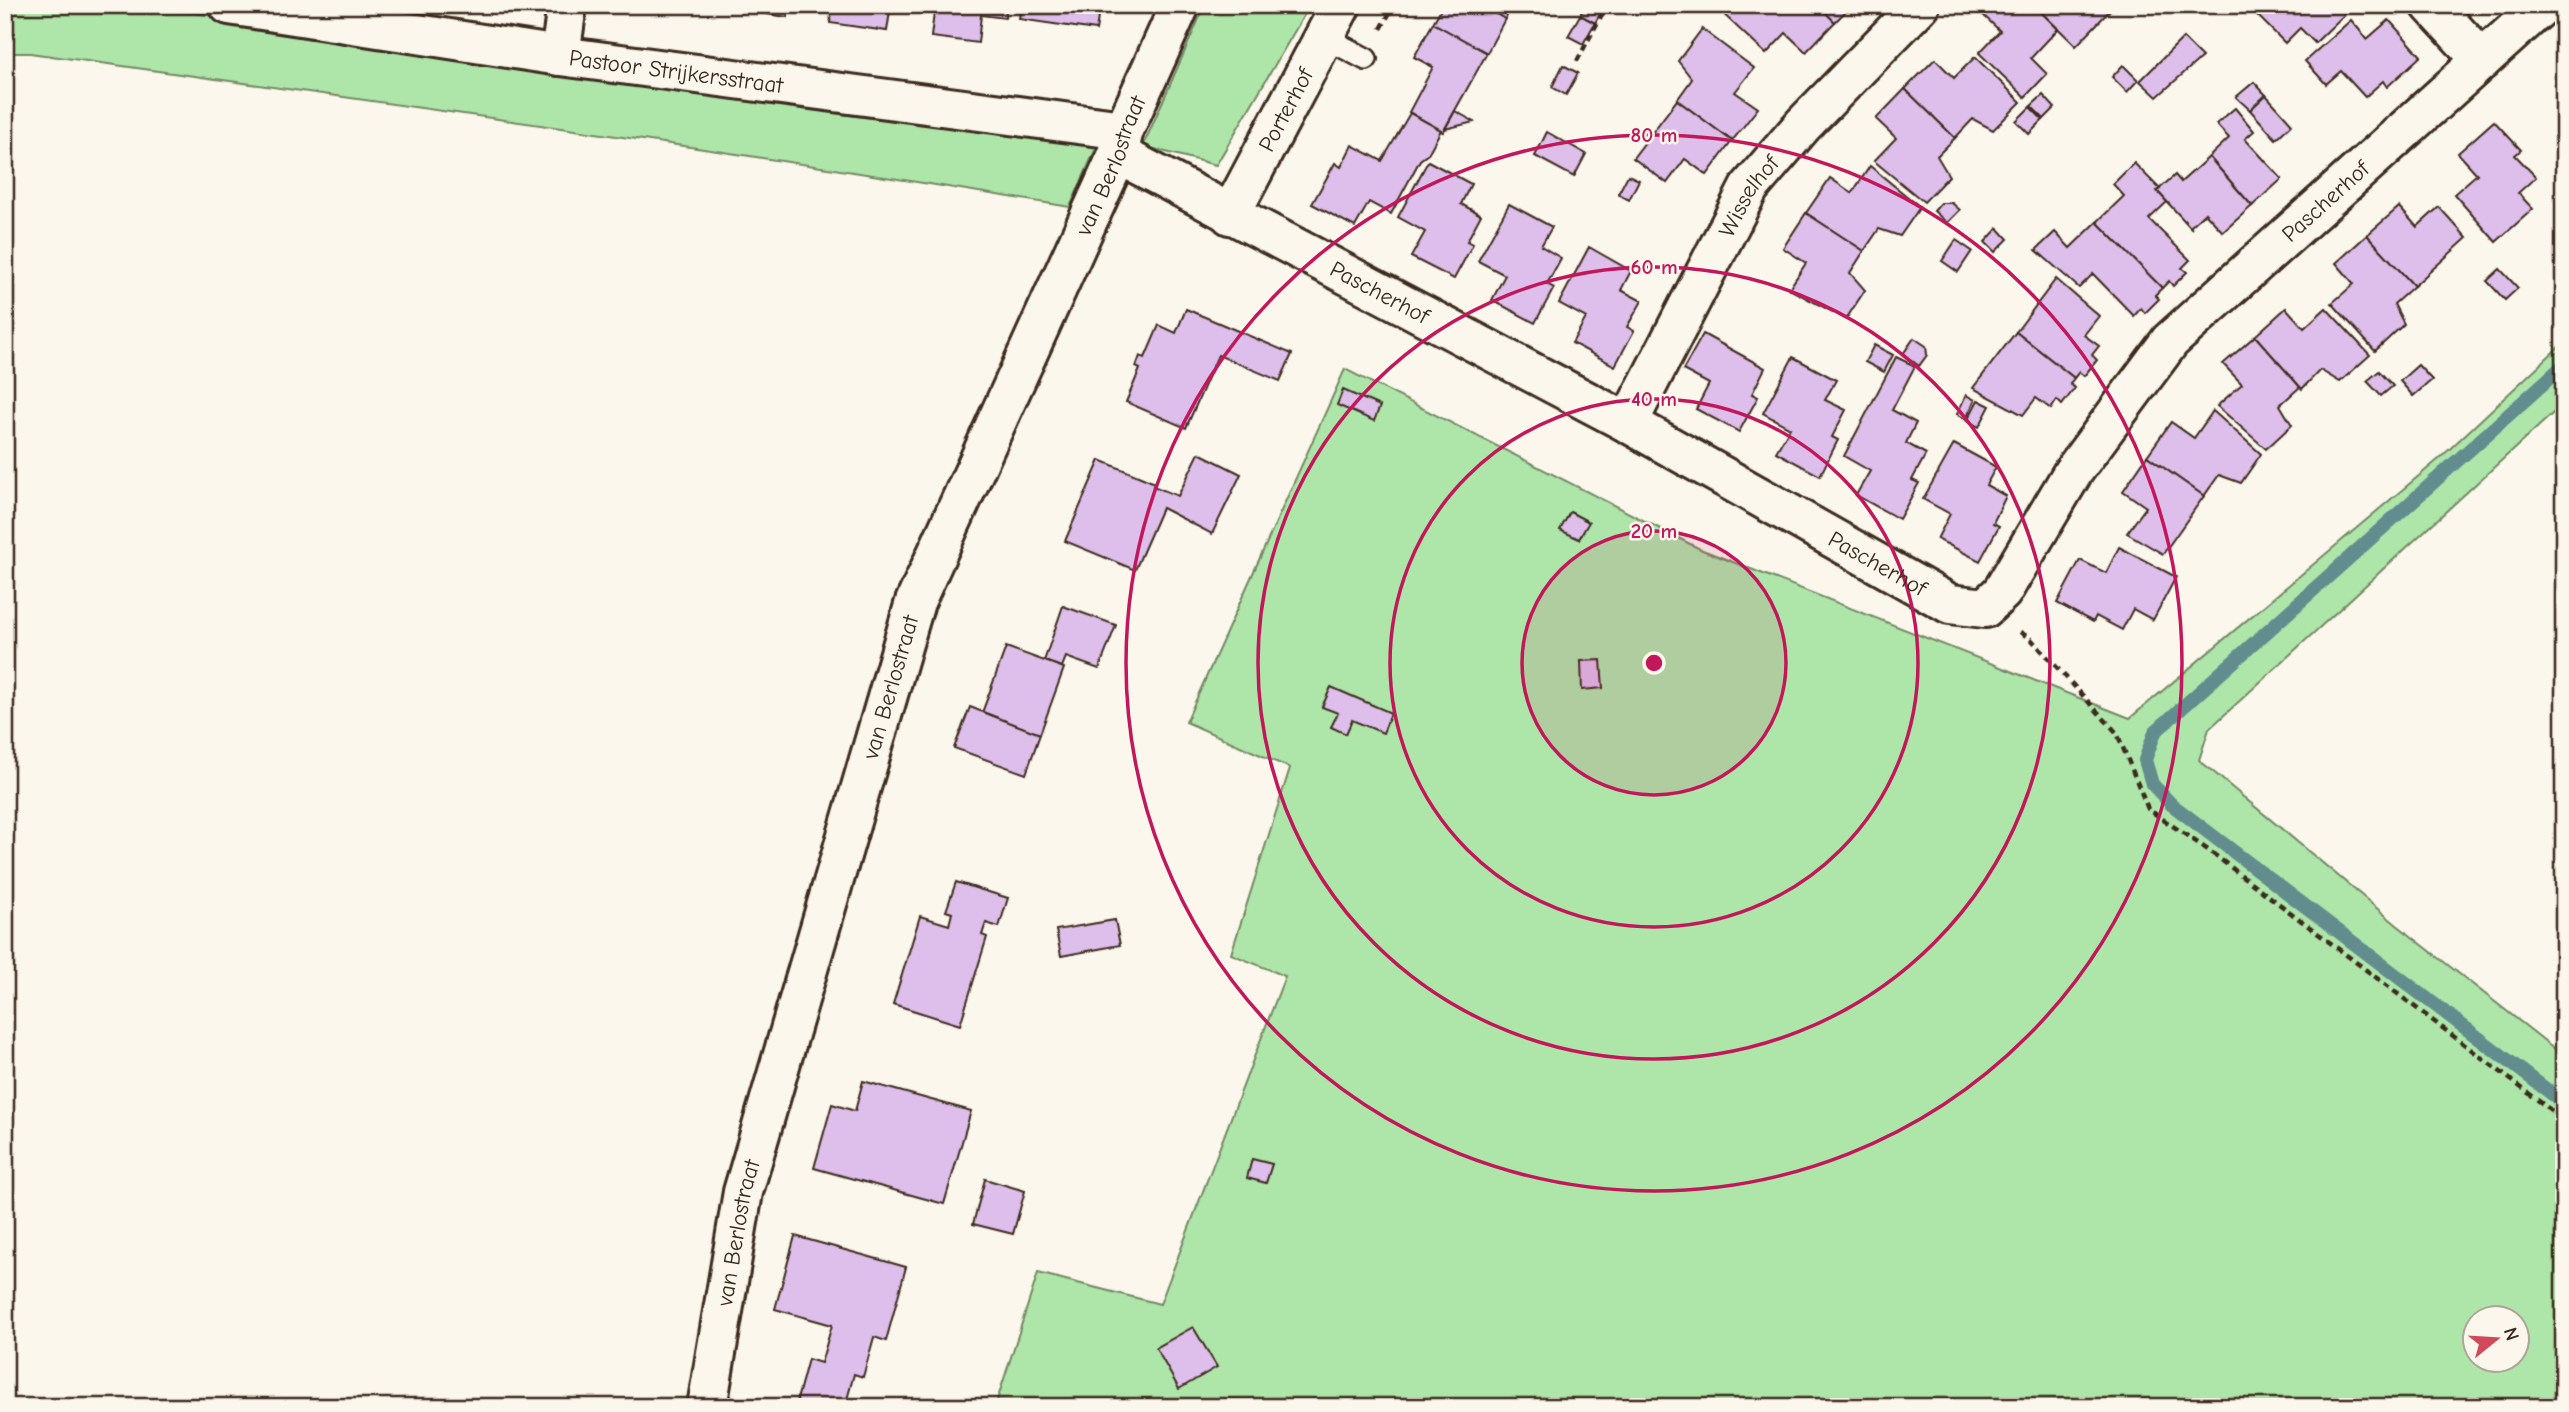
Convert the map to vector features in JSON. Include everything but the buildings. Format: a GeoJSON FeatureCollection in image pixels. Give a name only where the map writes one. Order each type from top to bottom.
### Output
{"type":"FeatureCollection","features":[{"type":"Feature","properties":{"kind":"street","name":"Pastoor Strijkersstraat"},"geometry":{"type":"LineString","coordinates":[[229,5],[1121,142]]}},
{"type":"Feature","properties":{"kind":"street"},"geometry":{"type":"LineString","coordinates":[[560,56],[567,5]]}},
{"type":"Feature","properties":{"kind":"street","name":"van Berlostraat"},"geometry":{"type":"LineString","coordinates":[[707,1407],[743,1192],[915,602],[1180,5]]}},
{"type":"Feature","properties":{"kind":"street","name":"Wisselhof"},"geometry":{"type":"LineString","coordinates":[[1628,423],[1749,188],[1802,125],[1920,5]]}},
{"type":"Feature","properties":{"kind":"street"},"geometry":{"type":"LineString","coordinates":[[2431,5],[2482,60]]}},
{"type":"Feature","properties":{"kind":"street","name":"Pascherhof"},"geometry":{"type":"LineString","coordinates":[[1121,142],[1230,215],[1628,423],[1950,604],[1985,608],[2002,592],[2073,472],[2170,341],[2543,5]]}},
{"type":"Feature","properties":{"kind":"street","name":"Porterhof"},"geometry":{"type":"LineString","coordinates":[[1230,215],[1332,21]]}},
{"type":"Feature","properties":{"kind":"lane"},"geometry":{"type":"LineString","coordinates":[[1332,21],[1366,59]]}},
{"type":"Feature","properties":{"kind":"path"},"geometry":{"type":"LineString","coordinates":[[1577,61],[1607,5]]}},
{"type":"Feature","properties":{"kind":"path"},"geometry":{"type":"LineString","coordinates":[[1985,608],[2031,639],[2118,733],[2148,809],[2208,849],[2564,1120]]}},
{"type":"Feature","properties":{"kind":"green space"},"geometry":{"type":"Polygon","coordinates":[[[5,5],[137,5],[1099,141],[1070,207],[551,127],[30,53],[5,53],[5,5]]]}},
{"type":"Feature","properties":{"kind":"green space"},"geometry":{"type":"Polygon","coordinates":[[[1205,5],[1310,5],[1216,165],[1143,146],[1205,5]]]}},
{"type":"Feature","properties":{"kind":"green space"},"geometry":{"type":"Polygon","coordinates":[[[2564,342],[2564,403],[2209,729],[2199,760],[2397,925],[2564,1056],[2564,1407],[995,1407],[1038,1273],[1160,1304],[1285,976],[1231,954],[1290,768],[1186,722],[1345,369],[1700,549],[2130,718],[2439,459],[2564,342]]]}},
{"type":"Feature","properties":{"kind":"waterway"},"geometry":{"type":"LineString","coordinates":[[2564,365],[2155,732],[2145,760],[2152,784],[2171,804],[2564,1103]]}}]}
